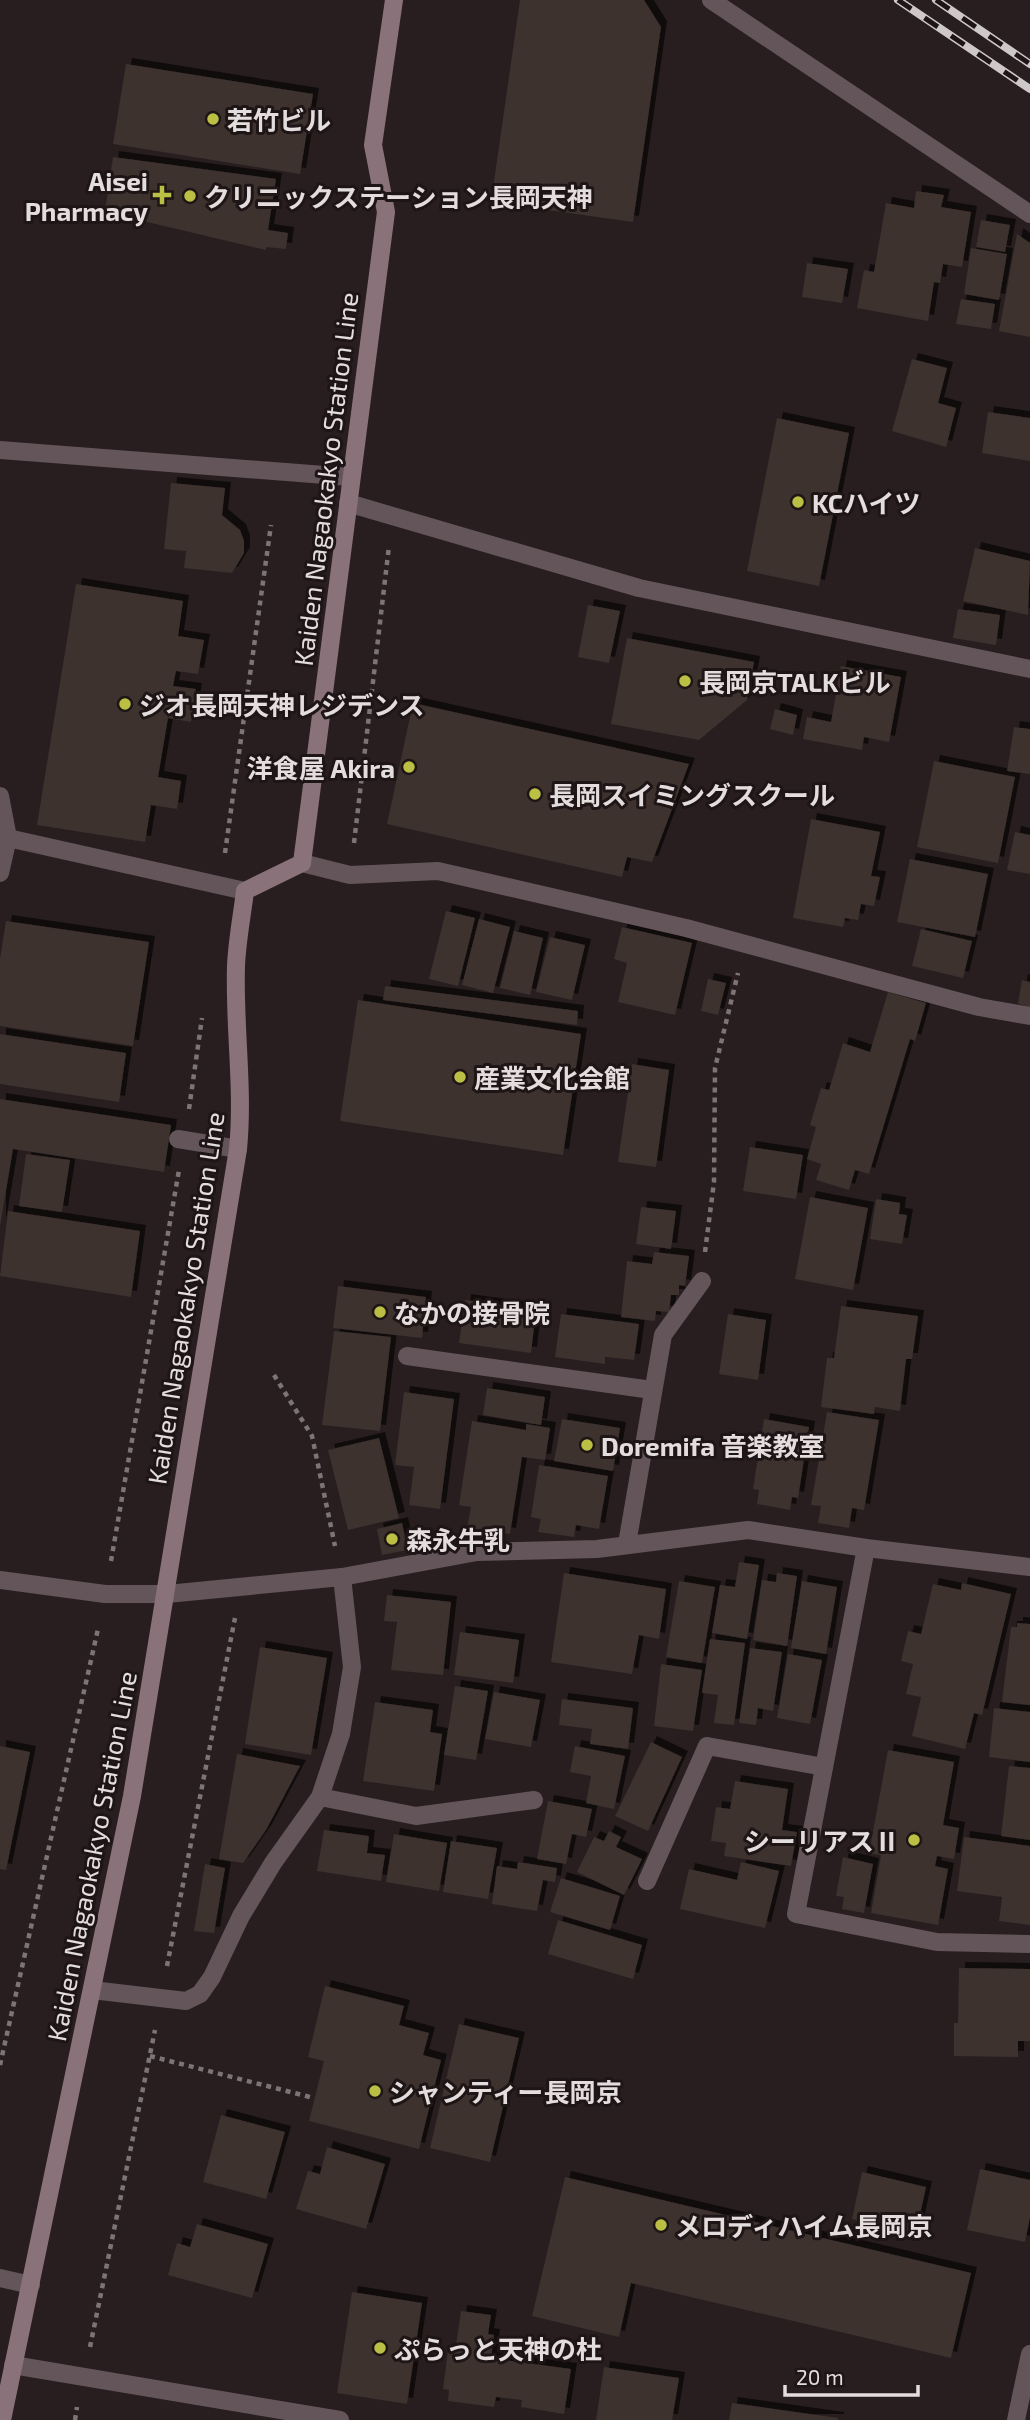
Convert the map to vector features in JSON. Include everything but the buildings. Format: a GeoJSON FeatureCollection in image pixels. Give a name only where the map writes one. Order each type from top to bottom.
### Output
{"type":"FeatureCollection","features":[{"type":"Feature","properties":{"kind":"main road","name":"Kaiden Nagaokakyo Station Line"},"geometry":{"type":"LineString","coordinates":[[302,863],[386,212],[373,145],[394,0]]}},
{"type":"Feature","properties":{"kind":"main road"},"geometry":{"type":"LineString","coordinates":[[245,891],[302,863]]}},
{"type":"Feature","properties":{"kind":"main road","name":"Kaiden Nagaokakyo Station Line"},"geometry":{"type":"LineString","coordinates":[[2,2420],[132,1796],[167,1594],[242,1105],[237,1055],[236,964],[245,891]]}},
{"type":"Feature","properties":{"kind":"street"},"geometry":{"type":"LineString","coordinates":[[711,0],[1030,214]]}},
{"type":"Feature","properties":{"kind":"street"},"geometry":{"type":"LineString","coordinates":[[0,450],[350,477]]}},
{"type":"Feature","properties":{"kind":"street"},"geometry":{"type":"LineString","coordinates":[[348,503],[639,588],[1030,669]]}},
{"type":"Feature","properties":{"kind":"street"},"geometry":{"type":"LineString","coordinates":[[0,796],[8,838],[0,873]]}},
{"type":"Feature","properties":{"kind":"street"},"geometry":{"type":"LineString","coordinates":[[8,838],[245,891]]}},
{"type":"Feature","properties":{"kind":"street"},"geometry":{"type":"LineString","coordinates":[[302,863],[350,875],[439,871],[745,943],[979,1007],[1030,1016]]}},
{"type":"Feature","properties":{"kind":"street"},"geometry":{"type":"LineString","coordinates":[[181,1140],[237,1149]]}},
{"type":"Feature","properties":{"kind":"street"},"geometry":{"type":"LineString","coordinates":[[627,1544],[663,1335],[702,1280]]}},
{"type":"Feature","properties":{"kind":"street"},"geometry":{"type":"LineString","coordinates":[[407,1356],[652,1390]]}},
{"type":"Feature","properties":{"kind":"street"},"geometry":{"type":"LineString","coordinates":[[0,1580],[105,1594],[167,1594],[342,1577],[477,1552],[597,1549],[748,1530],[866,1548],[1030,1567]]}},
{"type":"Feature","properties":{"kind":"street"},"geometry":{"type":"LineString","coordinates":[[866,1548],[796,1914],[937,1942],[1030,1944]]}},
{"type":"Feature","properties":{"kind":"street"},"geometry":{"type":"LineString","coordinates":[[92,1990],[186,2001],[200,1994],[273,1863],[320,1797],[341,1734],[352,1667],[342,1577]]}},
{"type":"Feature","properties":{"kind":"street"},"geometry":{"type":"LineString","coordinates":[[648,1881],[707,1746],[824,1767]]}},
{"type":"Feature","properties":{"kind":"street"},"geometry":{"type":"LineString","coordinates":[[320,1797],[416,1816],[534,1800]]}},
{"type":"Feature","properties":{"kind":"street"},"geometry":{"type":"LineString","coordinates":[[0,2278],[31,2285]]}},
{"type":"Feature","properties":{"kind":"street"},"geometry":{"type":"LineString","coordinates":[[1016,2420],[1030,2354]]}},
{"type":"Feature","properties":{"kind":"street"},"geometry":{"type":"LineString","coordinates":[[13,2365],[340,2420]]}},
{"type":"Feature","properties":{"kind":"path"},"geometry":{"type":"LineString","coordinates":[[221,885],[271,525]]}},
{"type":"Feature","properties":{"kind":"path"},"geometry":{"type":"LineString","coordinates":[[350,875],[389,543]]}},
{"type":"Feature","properties":{"kind":"path"},"geometry":{"type":"LineString","coordinates":[[702,1280],[714,1182],[715,1068],[745,943]]}},
{"type":"Feature","properties":{"kind":"path"},"geometry":{"type":"LineString","coordinates":[[110,1569],[204,1006]]}},
{"type":"Feature","properties":{"kind":"path"},"geometry":{"type":"LineString","coordinates":[[274,1375],[312,1436],[342,1577]]}},
{"type":"Feature","properties":{"kind":"path"},"geometry":{"type":"LineString","coordinates":[[0,2066],[98,1629]]}},
{"type":"Feature","properties":{"kind":"path"},"geometry":{"type":"LineString","coordinates":[[150,2056],[310,2097]]}},
{"type":"Feature","properties":{"kind":"railway"},"geometry":{"type":"LineString","coordinates":[[898,0],[1030,89]]}},
{"type":"Feature","properties":{"kind":"railway"},"geometry":{"type":"LineString","coordinates":[[936,0],[1030,64]]}},
{"type":"Feature","properties":{"kind":"place","name":"若竹ビル"},"geometry":{"type":"Point","coordinates":[213,119]}},
{"type":"Feature","properties":{"kind":"place","name":"Aisei Pharmacy"},"geometry":{"type":"Point","coordinates":[162,195]}},
{"type":"Feature","properties":{"kind":"place","name":"クリニックステーション長岡天神"},"geometry":{"type":"Point","coordinates":[190,196]}},
{"type":"Feature","properties":{"kind":"place","name":"KCハイツ"},"geometry":{"type":"Point","coordinates":[798,502]}},
{"type":"Feature","properties":{"kind":"place","name":"長岡京TALKビル"},"geometry":{"type":"Point","coordinates":[685,681]}},
{"type":"Feature","properties":{"kind":"place","name":"ジオ長岡天神レジデンス"},"geometry":{"type":"Point","coordinates":[125,704]}},
{"type":"Feature","properties":{"kind":"place","name":"洋食屋 Akira"},"geometry":{"type":"Point","coordinates":[409,767]}},
{"type":"Feature","properties":{"kind":"place","name":"長岡スイミングスクール"},"geometry":{"type":"Point","coordinates":[535,794]}},
{"type":"Feature","properties":{"kind":"place","name":"産業文化会館"},"geometry":{"type":"Point","coordinates":[460,1077]}},
{"type":"Feature","properties":{"kind":"place","name":"なかの接骨院"},"geometry":{"type":"Point","coordinates":[380,1312]}},
{"type":"Feature","properties":{"kind":"place","name":"Doremifa 音楽教室"},"geometry":{"type":"Point","coordinates":[587,1445]}},
{"type":"Feature","properties":{"kind":"place","name":"森永牛乳"},"geometry":{"type":"Point","coordinates":[392,1539]}},
{"type":"Feature","properties":{"kind":"place","name":"シーリアスⅡ"},"geometry":{"type":"Point","coordinates":[914,1840]}},
{"type":"Feature","properties":{"kind":"place","name":"シャンティー長岡京"},"geometry":{"type":"Point","coordinates":[375,2091]}},
{"type":"Feature","properties":{"kind":"place","name":"メロディハイム長岡京"},"geometry":{"type":"Point","coordinates":[661,2225]}},
{"type":"Feature","properties":{"kind":"place","name":"ぷらっと天神の杜"},"geometry":{"type":"Point","coordinates":[380,2348]}}]}
